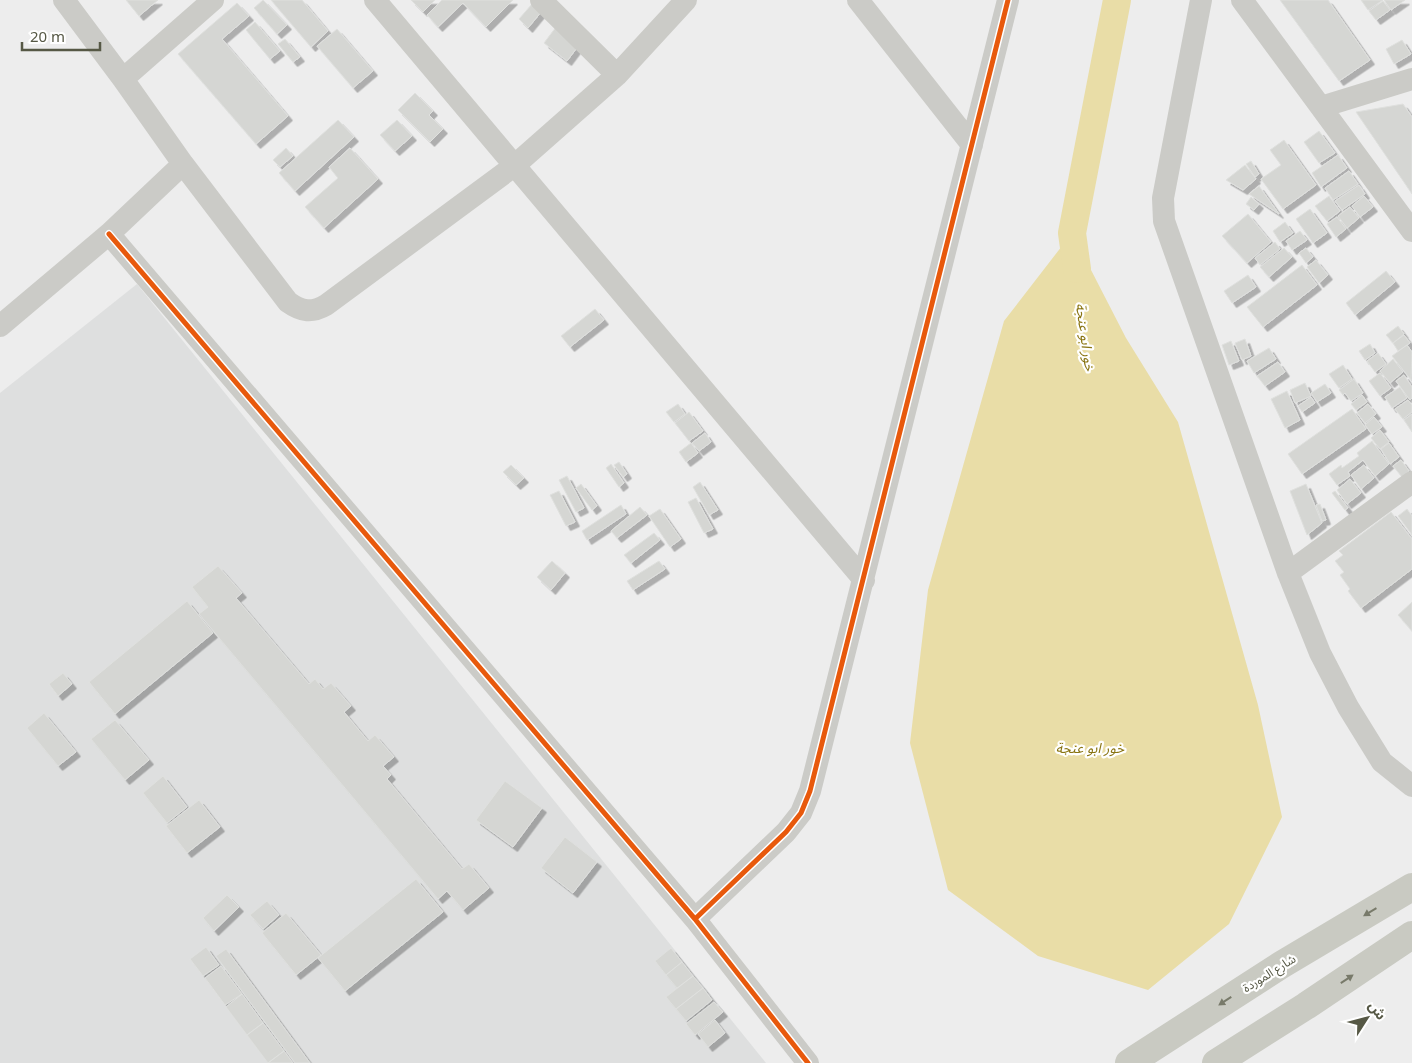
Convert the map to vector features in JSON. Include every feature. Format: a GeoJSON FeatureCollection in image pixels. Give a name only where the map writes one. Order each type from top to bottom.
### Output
{"type":"FeatureCollection","features":[{"type":"Feature","properties":{"kind":"main road","name":"شارع الموردة"},"geometry":{"type":"LineString","coordinates":[[1129,1063],[1281,965],[1412,887]]}},
{"type":"Feature","properties":{"kind":"main road"},"geometry":{"type":"LineString","coordinates":[[1216,1063],[1412,935]]}},
{"type":"Feature","properties":{"kind":"street"},"geometry":{"type":"LineString","coordinates":[[64,0],[183,164],[288,302],[298,309],[306,311],[316,310],[326,305],[514,166],[617,75],[686,0]]}},
{"type":"Feature","properties":{"kind":"street"},"geometry":{"type":"LineString","coordinates":[[123,79],[213,0]]}},
{"type":"Feature","properties":{"kind":"street"},"geometry":{"type":"LineString","coordinates":[[375,0],[864,580]]}},
{"type":"Feature","properties":{"kind":"street"},"geometry":{"type":"LineString","coordinates":[[541,0],[617,75]]}},
{"type":"Feature","properties":{"kind":"street"},"geometry":{"type":"LineString","coordinates":[[858,0],[972,145]]}},
{"type":"Feature","properties":{"kind":"street"},"geometry":{"type":"LineString","coordinates":[[695,919],[786,832],[801,812],[816,772],[1008,0]]}},
{"type":"Feature","properties":{"kind":"street"},"geometry":{"type":"LineString","coordinates":[[1201,0],[1163,198],[1164,222],[1288,573],[1320,653],[1348,707],[1382,762],[1412,786]]}},
{"type":"Feature","properties":{"kind":"street"},"geometry":{"type":"LineString","coordinates":[[1242,0],[1412,231]]}},
{"type":"Feature","properties":{"kind":"street"},"geometry":{"type":"LineString","coordinates":[[1321,107],[1412,79]]}},
{"type":"Feature","properties":{"kind":"street"},"geometry":{"type":"LineString","coordinates":[[0,326],[109,234],[183,164]]}},
{"type":"Feature","properties":{"kind":"street"},"geometry":{"type":"LineString","coordinates":[[109,234],[695,919],[808,1063]]}},
{"type":"Feature","properties":{"kind":"street"},"geometry":{"type":"LineString","coordinates":[[1288,573],[1412,482]]}},
{"type":"Feature","properties":{"kind":"shaded area"},"geometry":{"type":"Polygon","coordinates":[[[137,284],[766,1063],[0,1063],[0,393],[137,284]]]}},
{"type":"Feature","properties":{"kind":"water","name":"خور ابو عنجة"},"geometry":{"type":"Polygon","coordinates":[[[1072,233],[1126,338],[1178,422],[1258,705],[1282,817],[1229,924],[1148,990],[1038,956],[948,890],[910,743],[928,590],[1004,321],[1072,233]]]}},
{"type":"Feature","properties":{"kind":"building"},"geometry":{"type":"Polygon","coordinates":[[[126,0],[158,0],[139,16],[126,0]]]}},
{"type":"Feature","properties":{"kind":"building"},"geometry":{"type":"Polygon","coordinates":[[[263,0],[287,25],[277,34],[254,8],[263,0]]]}},
{"type":"Feature","properties":{"kind":"building"},"geometry":{"type":"Polygon","coordinates":[[[271,0],[302,0],[328,31],[311,47],[271,0]]]}},
{"type":"Feature","properties":{"kind":"building"},"geometry":{"type":"Polygon","coordinates":[[[411,0],[435,0],[423,12],[411,0]]]}},
{"type":"Feature","properties":{"kind":"building"},"geometry":{"type":"Polygon","coordinates":[[[442,0],[513,0],[486,27],[463,3],[438,27],[427,15],[442,0]]]}},
{"type":"Feature","properties":{"kind":"building"},"geometry":{"type":"Polygon","coordinates":[[[1280,0],[1328,0],[1370,60],[1339,81],[1280,0]]]}},
{"type":"Feature","properties":{"kind":"building"},"geometry":{"type":"Polygon","coordinates":[[[1361,0],[1383,0],[1368,10],[1361,0]]]}},
{"type":"Feature","properties":{"kind":"building"},"geometry":{"type":"Polygon","coordinates":[[[1384,0],[1405,0],[1391,10],[1384,0]]]}},
{"type":"Feature","properties":{"kind":"building"},"geometry":{"type":"Polygon","coordinates":[[[1383,1],[1390,10],[1376,20],[1369,11],[1383,1]]]}},
{"type":"Feature","properties":{"kind":"building"},"geometry":{"type":"Polygon","coordinates":[[[237,3],[249,16],[222,39],[288,116],[256,144],[178,54],[237,3]]]}},
{"type":"Feature","properties":{"kind":"building"},"geometry":{"type":"Polygon","coordinates":[[[532,4],[542,11],[528,28],[519,19],[532,4]]]}},
{"type":"Feature","properties":{"kind":"building"},"geometry":{"type":"Polygon","coordinates":[[[255,22],[280,51],[270,59],[246,30],[255,22]]]}},
{"type":"Feature","properties":{"kind":"building"},"geometry":{"type":"Polygon","coordinates":[[[556,27],[579,45],[567,61],[544,43],[556,27]]]}},
{"type":"Feature","properties":{"kind":"building"},"geometry":{"type":"Polygon","coordinates":[[[337,29],[373,71],[353,88],[317,46],[337,29]]]}},
{"type":"Feature","properties":{"kind":"building"},"geometry":{"type":"Polygon","coordinates":[[[285,39],[300,57],[293,62],[278,44],[285,39]]]}},
{"type":"Feature","properties":{"kind":"building"},"geometry":{"type":"Polygon","coordinates":[[[1402,40],[1411,54],[1394,64],[1386,49],[1402,40]]]}},
{"type":"Feature","properties":{"kind":"building"},"geometry":{"type":"Polygon","coordinates":[[[415,93],[433,111],[429,115],[443,129],[430,142],[398,110],[415,93]]]}},
{"type":"Feature","properties":{"kind":"building"},"geometry":{"type":"Polygon","coordinates":[[[1403,104],[1412,117],[1412,194],[1356,112],[1403,104]]]}},
{"type":"Feature","properties":{"kind":"building"},"geometry":{"type":"Polygon","coordinates":[[[338,120],[354,137],[295,191],[279,173],[338,120]]]}},
{"type":"Feature","properties":{"kind":"building"},"geometry":{"type":"Polygon","coordinates":[[[397,120],[412,136],[395,151],[380,135],[397,120]]]}},
{"type":"Feature","properties":{"kind":"building"},"geometry":{"type":"Polygon","coordinates":[[[1319,131],[1335,153],[1319,163],[1304,142],[1319,131]]]}},
{"type":"Feature","properties":{"kind":"building"},"geometry":{"type":"Polygon","coordinates":[[[1284,140],[1316,185],[1283,209],[1261,179],[1281,165],[1270,150],[1284,140]]]}},
{"type":"Feature","properties":{"kind":"building"},"geometry":{"type":"Polygon","coordinates":[[[286,148],[293,156],[280,167],[273,160],[286,148]]]}},
{"type":"Feature","properties":{"kind":"building"},"geometry":{"type":"Polygon","coordinates":[[[350,148],[378,179],[324,228],[305,207],[338,178],[329,167],[350,148]]]}},
{"type":"Feature","properties":{"kind":"building"},"geometry":{"type":"Polygon","coordinates":[[[1338,155],[1347,168],[1321,187],[1312,173],[1338,155]]]}},
{"type":"Feature","properties":{"kind":"building"},"geometry":{"type":"Polygon","coordinates":[[[1251,161],[1259,174],[1255,177],[1246,164],[1251,161]]]}},
{"type":"Feature","properties":{"kind":"building"},"geometry":{"type":"Polygon","coordinates":[[[1245,165],[1256,179],[1243,190],[1226,180],[1245,165]]]}},
{"type":"Feature","properties":{"kind":"building"},"geometry":{"type":"Polygon","coordinates":[[[1349,171],[1358,184],[1333,200],[1325,188],[1349,171]]]}},
{"type":"Feature","properties":{"kind":"building"},"geometry":{"type":"Polygon","coordinates":[[[1359,185],[1365,194],[1342,210],[1335,201],[1359,185]]]}},
{"type":"Feature","properties":{"kind":"building"},"geometry":{"type":"Polygon","coordinates":[[[1259,186],[1279,214],[1249,194],[1259,186]]]}},
{"type":"Feature","properties":{"kind":"building"},"geometry":{"type":"Polygon","coordinates":[[[1329,196],[1340,211],[1327,221],[1315,206],[1329,196]]]}},
{"type":"Feature","properties":{"kind":"building"},"geometry":{"type":"Polygon","coordinates":[[[1364,196],[1373,207],[1360,217],[1352,206],[1364,196]]]}},
{"type":"Feature","properties":{"kind":"building"},"geometry":{"type":"Polygon","coordinates":[[[1251,197],[1259,204],[1254,210],[1246,204],[1251,197]]]}},
{"type":"Feature","properties":{"kind":"building"},"geometry":{"type":"Polygon","coordinates":[[[1350,207],[1359,218],[1347,228],[1338,216],[1350,207]]]}},
{"type":"Feature","properties":{"kind":"building"},"geometry":{"type":"Polygon","coordinates":[[[1310,209],[1327,233],[1313,243],[1296,219],[1310,209]]]}},
{"type":"Feature","properties":{"kind":"building"},"geometry":{"type":"Polygon","coordinates":[[[1248,214],[1271,242],[1247,263],[1222,236],[1248,214]]]}},
{"type":"Feature","properties":{"kind":"building"},"geometry":{"type":"Polygon","coordinates":[[[1337,217],[1346,229],[1336,237],[1327,224],[1337,217]]]}},
{"type":"Feature","properties":{"kind":"building"},"geometry":{"type":"Polygon","coordinates":[[[1285,222],[1293,233],[1280,242],[1273,231],[1285,222]]]}},
{"type":"Feature","properties":{"kind":"building"},"geometry":{"type":"Polygon","coordinates":[[[1300,231],[1307,240],[1292,250],[1286,241],[1300,231]]]}},
{"type":"Feature","properties":{"kind":"building"},"geometry":{"type":"Polygon","coordinates":[[[1275,242],[1280,249],[1260,265],[1255,258],[1275,242]]]}},
{"type":"Feature","properties":{"kind":"building"},"geometry":{"type":"Polygon","coordinates":[[[1284,248],[1292,257],[1269,277],[1260,267],[1284,248]]]}},
{"type":"Feature","properties":{"kind":"building"},"geometry":{"type":"Polygon","coordinates":[[[1306,248],[1313,257],[1306,263],[1299,253],[1306,248]]]}},
{"type":"Feature","properties":{"kind":"building"},"geometry":{"type":"Polygon","coordinates":[[[1316,260],[1328,275],[1319,283],[1307,267],[1316,260]]]}},
{"type":"Feature","properties":{"kind":"building"},"geometry":{"type":"Polygon","coordinates":[[[1302,265],[1317,285],[1263,327],[1247,307],[1302,265]]]}},
{"type":"Feature","properties":{"kind":"building"},"geometry":{"type":"Polygon","coordinates":[[[1386,271],[1395,282],[1355,315],[1346,303],[1386,271]]]}},
{"type":"Feature","properties":{"kind":"building"},"geometry":{"type":"Polygon","coordinates":[[[1248,275],[1256,287],[1232,303],[1224,291],[1248,275]]]}},
{"type":"Feature","properties":{"kind":"building"},"geometry":{"type":"Polygon","coordinates":[[[595,309],[604,320],[570,347],[561,336],[595,309]]]}},
{"type":"Feature","properties":{"kind":"building"},"geometry":{"type":"Polygon","coordinates":[[[1398,326],[1404,334],[1393,343],[1386,335],[1398,326]]]}},
{"type":"Feature","properties":{"kind":"building"},"geometry":{"type":"Polygon","coordinates":[[[1404,335],[1410,343],[1398,351],[1393,343],[1404,335]]]}},
{"type":"Feature","properties":{"kind":"building"},"geometry":{"type":"Polygon","coordinates":[[[1245,339],[1251,356],[1242,360],[1235,343],[1245,339]]]}},
{"type":"Feature","properties":{"kind":"building"},"geometry":{"type":"Polygon","coordinates":[[[1231,341],[1239,361],[1229,365],[1222,345],[1231,341]]]}},
{"type":"Feature","properties":{"kind":"building"},"geometry":{"type":"Polygon","coordinates":[[[1370,344],[1375,353],[1365,360],[1359,351],[1370,344]]]}},
{"type":"Feature","properties":{"kind":"building"},"geometry":{"type":"Polygon","coordinates":[[[1407,345],[1412,352],[1411,380],[1392,356],[1407,345]]]}},
{"type":"Feature","properties":{"kind":"building"},"geometry":{"type":"Polygon","coordinates":[[[1269,348],[1276,359],[1254,373],[1247,361],[1269,348]]]}},
{"type":"Feature","properties":{"kind":"building"},"geometry":{"type":"Polygon","coordinates":[[[1378,353],[1386,364],[1375,372],[1367,361],[1378,353]]]}},
{"type":"Feature","properties":{"kind":"building"},"geometry":{"type":"Polygon","coordinates":[[[1393,359],[1403,372],[1390,383],[1380,371],[1393,359]]]}},
{"type":"Feature","properties":{"kind":"building"},"geometry":{"type":"Polygon","coordinates":[[[1278,362],[1285,372],[1265,386],[1257,376],[1278,362]]]}},
{"type":"Feature","properties":{"kind":"building"},"geometry":{"type":"Polygon","coordinates":[[[1343,365],[1352,379],[1339,388],[1329,374],[1343,365]]]}},
{"type":"Feature","properties":{"kind":"building"},"geometry":{"type":"Polygon","coordinates":[[[1380,373],[1391,388],[1380,396],[1369,381],[1380,373]]]}},
{"type":"Feature","properties":{"kind":"building"},"geometry":{"type":"Polygon","coordinates":[[[1404,375],[1412,387],[1412,398],[1410,400],[1396,381],[1404,375]]]}},
{"type":"Feature","properties":{"kind":"building"},"geometry":{"type":"Polygon","coordinates":[[[1354,379],[1363,393],[1351,401],[1345,393],[1343,395],[1339,390],[1354,379]]]}},
{"type":"Feature","properties":{"kind":"building"},"geometry":{"type":"Polygon","coordinates":[[[1305,383],[1311,396],[1295,403],[1290,390],[1305,383]]]}},
{"type":"Feature","properties":{"kind":"building"},"geometry":{"type":"Polygon","coordinates":[[[1325,384],[1331,393],[1317,402],[1311,393],[1325,384]]]}},
{"type":"Feature","properties":{"kind":"building"},"geometry":{"type":"Polygon","coordinates":[[[1400,387],[1407,398],[1392,408],[1385,397],[1400,387]]]}},
{"type":"Feature","properties":{"kind":"building"},"geometry":{"type":"Polygon","coordinates":[[[1287,391],[1300,420],[1285,428],[1271,399],[1287,391]]]}},
{"type":"Feature","properties":{"kind":"building"},"geometry":{"type":"Polygon","coordinates":[[[1362,395],[1367,402],[1356,410],[1351,404],[1362,395]]]}},
{"type":"Feature","properties":{"kind":"building"},"geometry":{"type":"Polygon","coordinates":[[[1311,397],[1315,403],[1302,412],[1298,406],[1311,397]]]}},
{"type":"Feature","properties":{"kind":"building"},"geometry":{"type":"Polygon","coordinates":[[[1408,400],[1412,405],[1412,412],[1403,419],[1395,409],[1408,400]]]}},
{"type":"Feature","properties":{"kind":"building"},"geometry":{"type":"Polygon","coordinates":[[[678,404],[685,414],[674,422],[666,412],[678,404]]]}},
{"type":"Feature","properties":{"kind":"building"},"geometry":{"type":"Polygon","coordinates":[[[1368,404],[1376,414],[1365,423],[1357,413],[1368,404]]]}},
{"type":"Feature","properties":{"kind":"building"},"geometry":{"type":"Polygon","coordinates":[[[1352,409],[1366,429],[1302,474],[1288,454],[1352,409]]]}},
{"type":"Feature","properties":{"kind":"building"},"geometry":{"type":"Polygon","coordinates":[[[689,412],[703,431],[689,441],[675,423],[689,412]]]}},
{"type":"Feature","properties":{"kind":"building"},"geometry":{"type":"Polygon","coordinates":[[[1412,414],[1412,432],[1404,420],[1412,414]]]}},
{"type":"Feature","properties":{"kind":"building"},"geometry":{"type":"Polygon","coordinates":[[[1374,417],[1382,427],[1372,434],[1365,425],[1374,417]]]}},
{"type":"Feature","properties":{"kind":"building"},"geometry":{"type":"Polygon","coordinates":[[[1380,430],[1389,442],[1380,449],[1371,438],[1380,430]]]}},
{"type":"Feature","properties":{"kind":"building"},"geometry":{"type":"Polygon","coordinates":[[[705,433],[711,442],[699,451],[692,443],[705,433]]]}},
{"type":"Feature","properties":{"kind":"building"},"geometry":{"type":"Polygon","coordinates":[[[1372,441],[1389,464],[1375,476],[1363,460],[1348,472],[1350,476],[1337,485],[1329,474],[1341,465],[1342,468],[1359,456],[1357,453],[1372,441]]]}},
{"type":"Feature","properties":{"kind":"building"},"geometry":{"type":"Polygon","coordinates":[[[691,443],[698,453],[686,462],[679,452],[691,443]]]}},
{"type":"Feature","properties":{"kind":"building"},"geometry":{"type":"Polygon","coordinates":[[[1389,443],[1399,457],[1390,464],[1381,449],[1389,443]]]}},
{"type":"Feature","properties":{"kind":"building"},"geometry":{"type":"Polygon","coordinates":[[[1401,460],[1409,471],[1402,477],[1393,466],[1401,460]]]}},
{"type":"Feature","properties":{"kind":"building"},"geometry":{"type":"Polygon","coordinates":[[[619,462],[627,474],[623,477],[614,465],[619,462]]]}},
{"type":"Feature","properties":{"kind":"building"},"geometry":{"type":"Polygon","coordinates":[[[611,464],[624,483],[619,487],[606,468],[611,464]]]}},
{"type":"Feature","properties":{"kind":"building"},"geometry":{"type":"Polygon","coordinates":[[[511,465],[524,478],[516,485],[503,472],[511,465]]]}},
{"type":"Feature","properties":{"kind":"building"},"geometry":{"type":"Polygon","coordinates":[[[1364,465],[1374,478],[1361,489],[1351,475],[1364,465]]]}},
{"type":"Feature","properties":{"kind":"building"},"geometry":{"type":"Polygon","coordinates":[[[567,476],[584,508],[576,512],[559,480],[567,476]]]}},
{"type":"Feature","properties":{"kind":"building"},"geometry":{"type":"Polygon","coordinates":[[[1350,479],[1361,493],[1347,504],[1337,490],[1350,479]]]}},
{"type":"Feature","properties":{"kind":"building"},"geometry":{"type":"Polygon","coordinates":[[[700,482],[718,510],[709,515],[693,487],[700,482]]]}},
{"type":"Feature","properties":{"kind":"building"},"geometry":{"type":"Polygon","coordinates":[[[581,484],[597,506],[592,510],[576,488],[581,484]]]}},
{"type":"Feature","properties":{"kind":"building"},"geometry":{"type":"Polygon","coordinates":[[[1306,484],[1322,523],[1307,535],[1290,491],[1306,484]]]}},
{"type":"Feature","properties":{"kind":"building"},"geometry":{"type":"Polygon","coordinates":[[[559,491],[575,522],[566,526],[550,495],[559,491]]]}},
{"type":"Feature","properties":{"kind":"building"},"geometry":{"type":"Polygon","coordinates":[[[1335,491],[1348,508],[1345,510],[1332,493],[1335,491]]]}},
{"type":"Feature","properties":{"kind":"building"},"geometry":{"type":"Polygon","coordinates":[[[696,498],[713,529],[704,533],[688,502],[696,498]]]}},
{"type":"Feature","properties":{"kind":"building"},"geometry":{"type":"Polygon","coordinates":[[[1320,504],[1326,520],[1322,521],[1316,505],[1320,504]]]}},
{"type":"Feature","properties":{"kind":"building"},"geometry":{"type":"Polygon","coordinates":[[[621,505],[626,514],[587,540],[582,531],[621,505]]]}},
{"type":"Feature","properties":{"kind":"building"},"geometry":{"type":"Polygon","coordinates":[[[640,507],[647,515],[617,538],[611,531],[640,507]]]}},
{"type":"Feature","properties":{"kind":"building"},"geometry":{"type":"Polygon","coordinates":[[[660,509],[681,539],[670,547],[649,516],[660,509]]]}},
{"type":"Feature","properties":{"kind":"building"},"geometry":{"type":"Polygon","coordinates":[[[1407,509],[1412,516],[1412,535],[1398,516],[1407,509]]]}},
{"type":"Feature","properties":{"kind":"building"},"geometry":{"type":"Polygon","coordinates":[[[1391,512],[1412,539],[1412,569],[1361,608],[1348,591],[1350,589],[1340,575],[1344,572],[1335,561],[1343,555],[1339,551],[1391,512]]]}},
{"type":"Feature","properties":{"kind":"building"},"geometry":{"type":"Polygon","coordinates":[[[654,533],[660,540],[631,563],[624,555],[654,533]]]}},
{"type":"Feature","properties":{"kind":"building"},"geometry":{"type":"Polygon","coordinates":[[[552,561],[565,573],[551,590],[537,577],[552,561]]]}},
{"type":"Feature","properties":{"kind":"building"},"geometry":{"type":"Polygon","coordinates":[[[659,561],[665,569],[633,590],[627,581],[659,561]]]}},
{"type":"Feature","properties":{"kind":"building"},"geometry":{"type":"Polygon","coordinates":[[[218,566],[242,593],[236,598],[309,684],[315,679],[323,689],[331,683],[351,706],[344,712],[368,741],[375,735],[394,757],[383,766],[391,775],[387,779],[462,869],[469,864],[489,888],[463,910],[447,891],[438,899],[199,614],[208,607],[192,587],[218,566]]]}},
{"type":"Feature","properties":{"kind":"building"},"geometry":{"type":"Polygon","coordinates":[[[187,601],[213,633],[115,714],[89,682],[187,601]]]}},
{"type":"Feature","properties":{"kind":"building"},"geometry":{"type":"Polygon","coordinates":[[[1412,602],[1412,631],[1398,615],[1412,602]]]}},
{"type":"Feature","properties":{"kind":"building"},"geometry":{"type":"Polygon","coordinates":[[[63,673],[72,684],[58,696],[49,684],[63,673]]]}},
{"type":"Feature","properties":{"kind":"building"},"geometry":{"type":"Polygon","coordinates":[[[44,713],[76,752],[58,766],[27,728],[44,713]]]}},
{"type":"Feature","properties":{"kind":"building"},"geometry":{"type":"Polygon","coordinates":[[[115,720],[149,760],[125,780],[91,739],[115,720]]]}},
{"type":"Feature","properties":{"kind":"building"},"geometry":{"type":"Polygon","coordinates":[[[163,776],[187,807],[167,823],[143,793],[163,776]]]}},
{"type":"Feature","properties":{"kind":"building"},"geometry":{"type":"Polygon","coordinates":[[[505,781],[542,808],[513,847],[476,820],[505,781]]]}},
{"type":"Feature","properties":{"kind":"building"},"geometry":{"type":"Polygon","coordinates":[[[199,800],[220,827],[187,853],[166,826],[199,800]]]}},
{"type":"Feature","properties":{"kind":"building"},"geometry":{"type":"Polygon","coordinates":[[[565,837],[597,862],[573,893],[541,868],[565,837]]]}},
{"type":"Feature","properties":{"kind":"building"},"geometry":{"type":"Polygon","coordinates":[[[416,879],[443,912],[345,991],[318,958],[416,879]]]}},
{"type":"Feature","properties":{"kind":"building"},"geometry":{"type":"Polygon","coordinates":[[[227,895],[239,907],[214,931],[203,918],[227,895]]]}},
{"type":"Feature","properties":{"kind":"building"},"geometry":{"type":"Polygon","coordinates":[[[267,901],[279,915],[263,929],[250,915],[267,901]]]}},
{"type":"Feature","properties":{"kind":"building"},"geometry":{"type":"Polygon","coordinates":[[[286,913],[321,955],[296,975],[262,933],[286,913]]]}},
{"type":"Feature","properties":{"kind":"building"},"geometry":{"type":"Polygon","coordinates":[[[206,947],[219,965],[203,976],[190,959],[206,947]]]}},
{"type":"Feature","properties":{"kind":"building"},"geometry":{"type":"Polygon","coordinates":[[[671,948],[682,962],[666,975],[655,961],[671,948]]]}},
{"type":"Feature","properties":{"kind":"building"},"geometry":{"type":"Polygon","coordinates":[[[226,949],[310,1063],[295,1063],[216,956],[226,949]]]}},
{"type":"Feature","properties":{"kind":"building"},"geometry":{"type":"Polygon","coordinates":[[[682,962],[693,976],[677,988],[666,975],[682,962]]]}},
{"type":"Feature","properties":{"kind":"building"},"geometry":{"type":"Polygon","coordinates":[[[221,966],[242,994],[225,1005],[205,978],[221,966]]]}},
{"type":"Feature","properties":{"kind":"building"},"geometry":{"type":"Polygon","coordinates":[[[693,976],[703,988],[676,1009],[666,997],[693,976]]]}},
{"type":"Feature","properties":{"kind":"building"},"geometry":{"type":"Polygon","coordinates":[[[703,988],[712,1000],[686,1021],[676,1009],[703,988]]]}},
{"type":"Feature","properties":{"kind":"building"},"geometry":{"type":"Polygon","coordinates":[[[242,994],[263,1023],[247,1035],[226,1007],[242,994]]]}},
{"type":"Feature","properties":{"kind":"building"},"geometry":{"type":"Polygon","coordinates":[[[714,1002],[723,1012],[695,1035],[686,1024],[714,1002]]]}},
{"type":"Feature","properties":{"kind":"building"},"geometry":{"type":"Polygon","coordinates":[[[715,1020],[725,1033],[708,1047],[698,1034],[715,1020]]]}},
{"type":"Feature","properties":{"kind":"building"},"geometry":{"type":"Polygon","coordinates":[[[263,1023],[284,1051],[268,1063],[247,1035],[263,1023]]]}},
{"type":"Feature","properties":{"kind":"building"},"geometry":{"type":"Polygon","coordinates":[[[284,1051],[293,1063],[268,1063],[284,1051]]]}},
{"type":"Feature","properties":{"kind":"waterway","name":"خور ابو عنجة"},"geometry":{"type":"LineString","coordinates":[[1077,269],[1072,233],[1117,0]]}},
{"type":"Feature","properties":{"kind":"cycle path"},"geometry":{"type":"LineString","coordinates":[[695,919],[786,832],[801,813],[810,791],[1008,0]]}},
{"type":"Feature","properties":{"kind":"cycle path"},"geometry":{"type":"LineString","coordinates":[[109,234],[695,919],[808,1063]]}}]}
